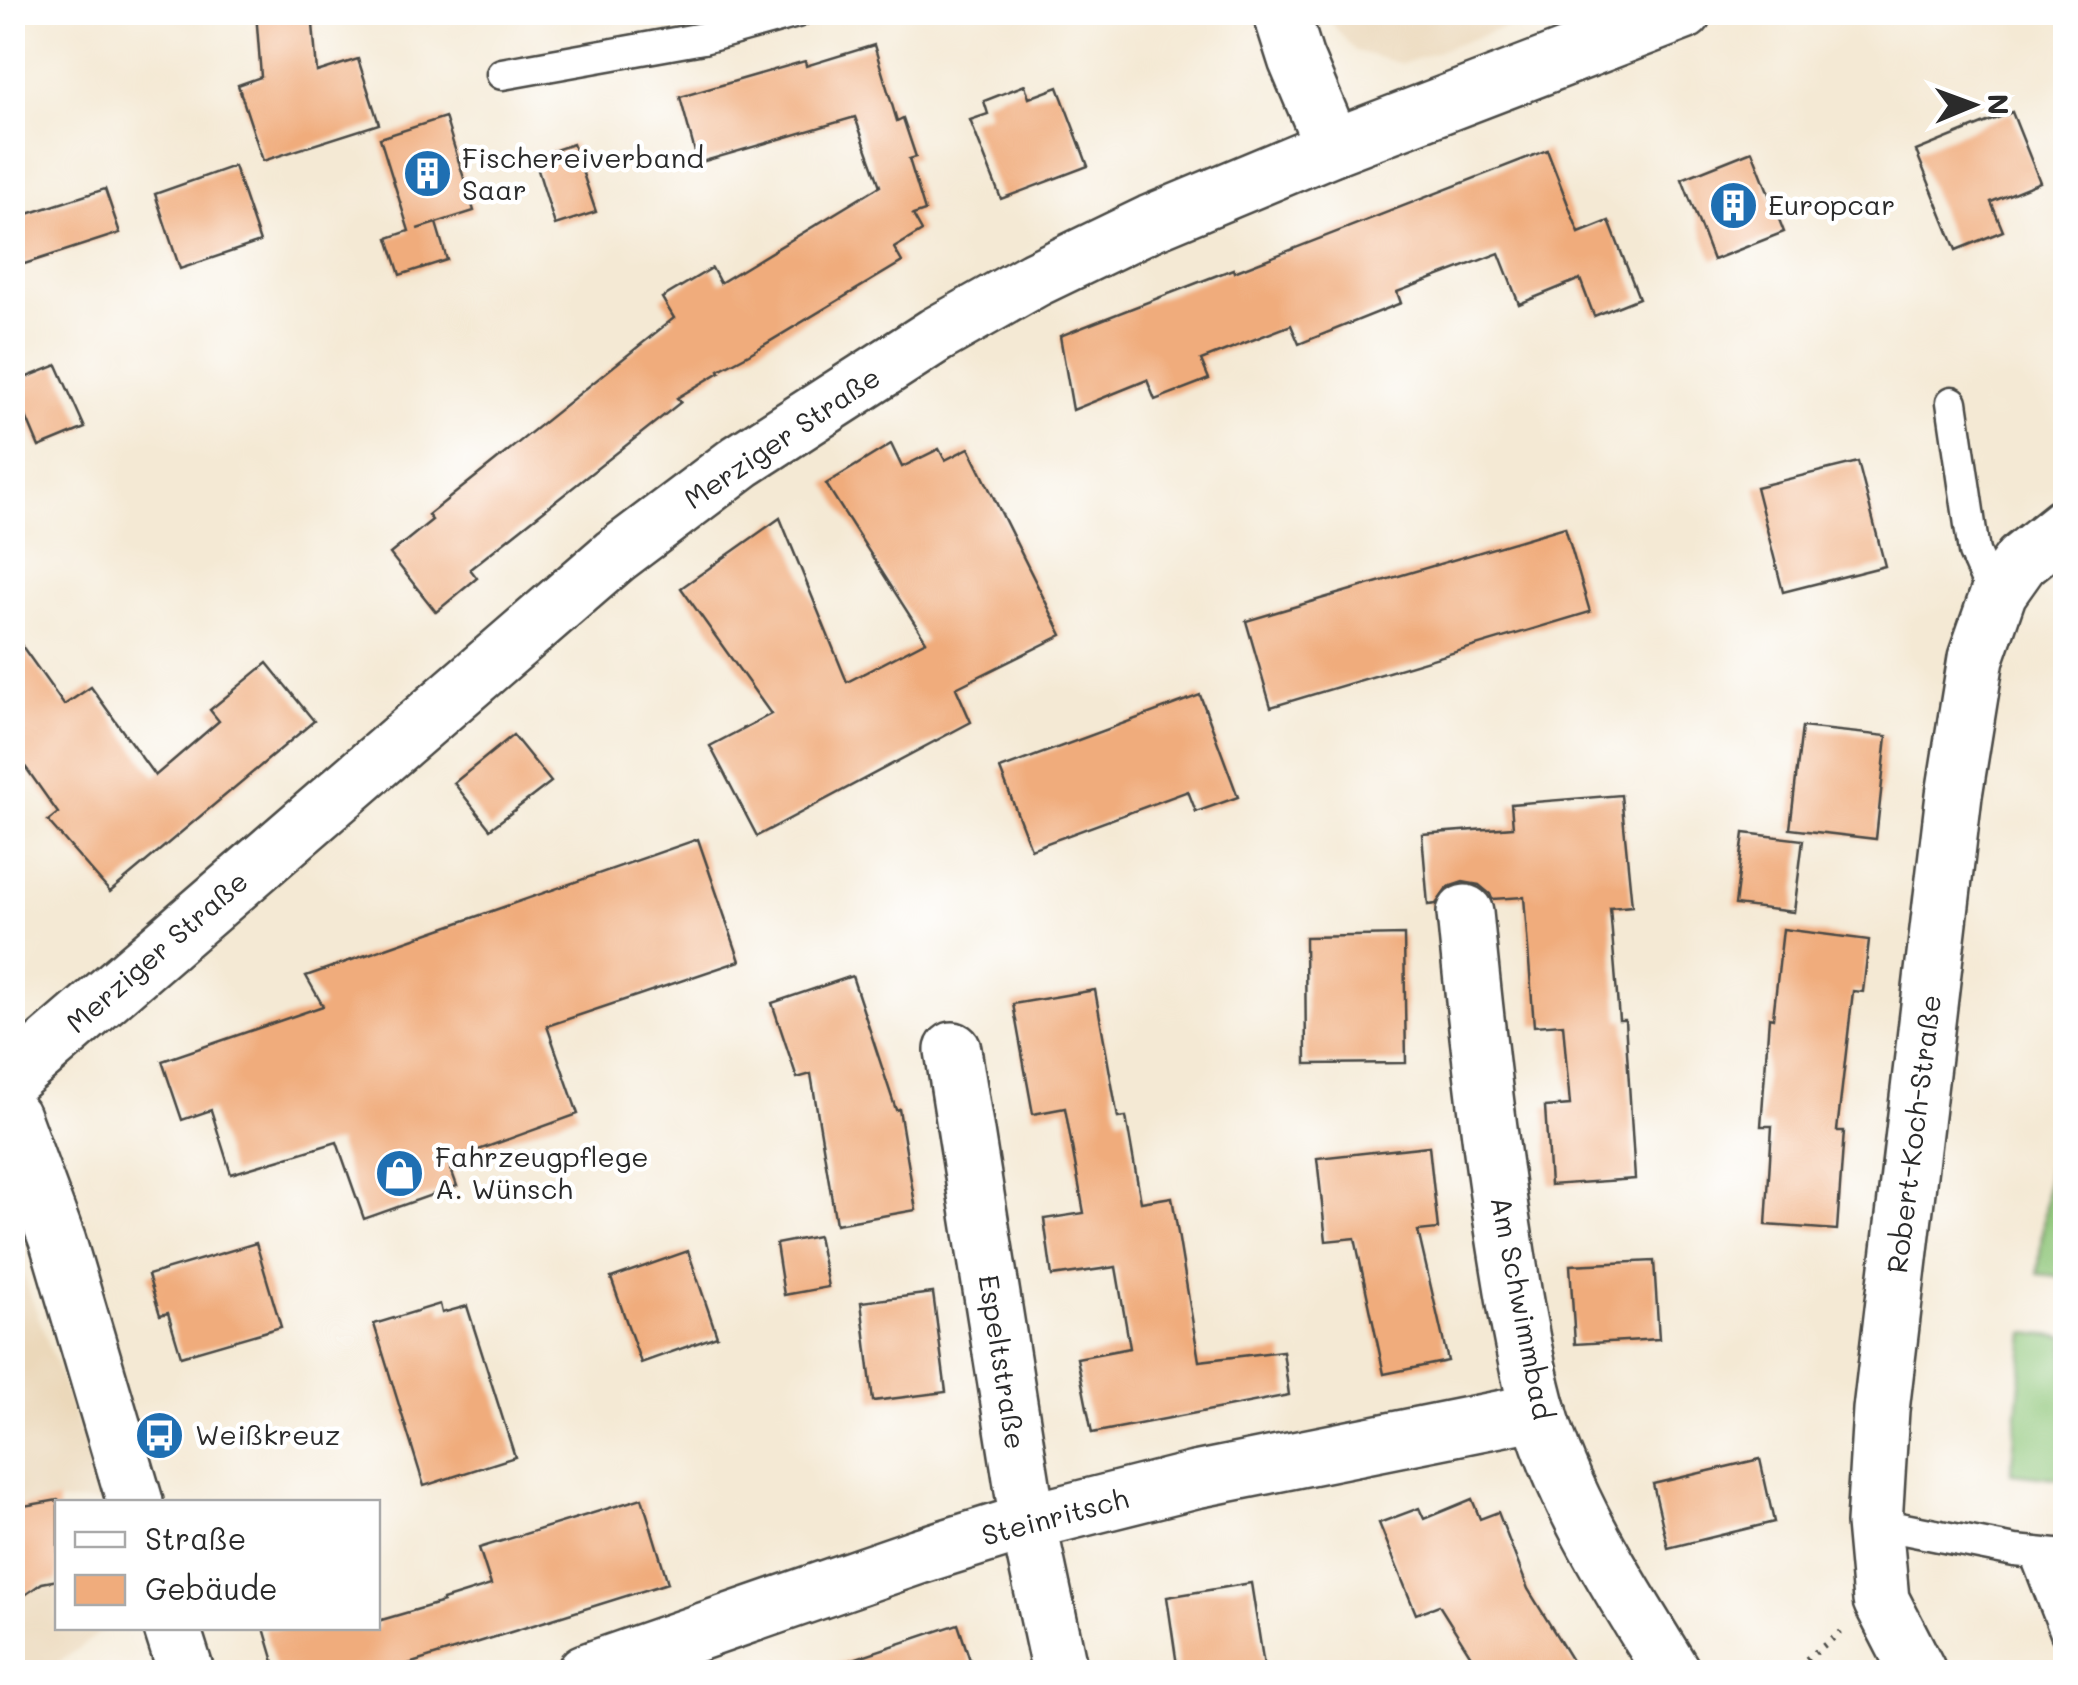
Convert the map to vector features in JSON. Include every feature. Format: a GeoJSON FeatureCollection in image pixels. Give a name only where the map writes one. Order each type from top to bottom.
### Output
{"type":"FeatureCollection","features":[{"type":"Feature","properties":{"kind":"street"},"geometry":{"type":"LineString","coordinates":[[1281,12],[1333,147]]}},
{"type":"Feature","properties":{"kind":"street","name":"Merziger Straße"},"geometry":{"type":"LineString","coordinates":[[12,1078],[614,556],[741,461],[936,335],[1035,279],[1151,224],[1333,147],[1684,12]]}},
{"type":"Feature","properties":{"kind":"street","name":"Robert-Koch-Straße"},"geometry":{"type":"LineString","coordinates":[[1918,1672],[1881,1600],[1874,1523],[1881,1410],[1954,795],[1976,658],[1999,592],[2020,561],[2066,526]]}},
{"type":"Feature","properties":{"kind":"street","name":"Am Schwimmbad"},"geometry":{"type":"LineString","coordinates":[[1465,913],[1484,1099],[1510,1276],[1539,1410],[1599,1554],[1672,1672]]}},
{"type":"Feature","properties":{"kind":"street","name":"Espeltstraße"},"geometry":{"type":"LineString","coordinates":[[952,1050],[1028,1522],[1060,1672]]}},
{"type":"Feature","properties":{"kind":"street"},"geometry":{"type":"LineString","coordinates":[[12,1118],[58,1242],[134,1500]]}},
{"type":"Feature","properties":{"kind":"street","name":"Steinritsch"},"geometry":{"type":"LineString","coordinates":[[585,1672],[1028,1522],[1195,1480],[1539,1410]]}},
{"type":"Feature","properties":{"kind":"street"},"geometry":{"type":"LineString","coordinates":[[173,1630],[186,1672]]}},
{"type":"Feature","properties":{"kind":"lane"},"geometry":{"type":"LineString","coordinates":[[502,74],[703,38],[797,12]]}},
{"type":"Feature","properties":{"kind":"lane"},"geometry":{"type":"LineString","coordinates":[[1952,402],[1974,552],[1985,577],[1999,592]]}},
{"type":"Feature","properties":{"kind":"lane"},"geometry":{"type":"LineString","coordinates":[[1874,1523],[2015,1552],[2066,1556]]}},
{"type":"Feature","properties":{"kind":"lane"},"geometry":{"type":"LineString","coordinates":[[2034,1553],[2066,1633]]}},
{"type":"Feature","properties":{"kind":"shaded area"},"geometry":{"type":"Polygon","coordinates":[[[1323,13],[1545,13],[1402,64],[1355,51],[1323,13]]]}},
{"type":"Feature","properties":{"kind":"shaded area"},"geometry":{"type":"Polygon","coordinates":[[[12,1244],[105,1500],[55,1500],[55,1630],[103,1630],[46,1672],[20,1672],[13,1665],[12,1244]]]}},
{"type":"Feature","properties":{"kind":"green space"},"geometry":{"type":"Polygon","coordinates":[[[2052,1134],[2065,1136],[2065,1277],[2038,1274],[2052,1134]]]}},
{"type":"Feature","properties":{"kind":"green space"},"geometry":{"type":"Polygon","coordinates":[[[2025,1333],[2065,1337],[2065,1479],[2011,1473],[2025,1333]]]}},
{"type":"Feature","properties":{"kind":"building"},"geometry":{"type":"Polygon","coordinates":[[[256,12],[312,12],[317,72],[358,59],[379,124],[263,161],[238,85],[261,77],[256,12]]]}},
{"type":"Feature","properties":{"kind":"building"},"geometry":{"type":"Polygon","coordinates":[[[874,45],[897,121],[903,118],[916,157],[909,159],[925,211],[913,215],[922,231],[894,248],[902,262],[677,398],[681,402],[470,569],[477,578],[436,612],[390,554],[432,520],[428,515],[674,318],[662,298],[712,268],[720,283],[880,186],[855,117],[698,163],[680,97],[874,45]]]}},
{"type":"Feature","properties":{"kind":"building"},"geometry":{"type":"Polygon","coordinates":[[[1025,85],[1029,98],[1058,87],[1088,166],[1001,199],[970,120],[988,114],[984,101],[1025,85]]]}},
{"type":"Feature","properties":{"kind":"building"},"geometry":{"type":"Polygon","coordinates":[[[2012,112],[2040,182],[1991,202],[2003,231],[1956,250],[1916,151],[2012,112]]]}},
{"type":"Feature","properties":{"kind":"building","name":"Fischereiverband Saar"},"geometry":{"type":"Polygon","coordinates":[[[445,117],[474,211],[436,223],[447,260],[400,275],[388,238],[409,231],[380,138],[445,117]]]}},
{"type":"Feature","properties":{"kind":"building"},"geometry":{"type":"Polygon","coordinates":[[[573,144],[596,212],[555,225],[534,157],[573,144]]]}},
{"type":"Feature","properties":{"kind":"building"},"geometry":{"type":"Polygon","coordinates":[[[1547,150],[1579,233],[1609,221],[1639,298],[1594,316],[1580,279],[1519,304],[1499,253],[1397,292],[1401,303],[1299,344],[1291,325],[1201,360],[1209,379],[1155,400],[1147,380],[1073,410],[1060,336],[1547,150]]]}},
{"type":"Feature","properties":{"kind":"building","name":"Europcar"},"geometry":{"type":"Polygon","coordinates":[[[1752,151],[1784,232],[1713,260],[1682,179],[1752,151]]]}},
{"type":"Feature","properties":{"kind":"building"},"geometry":{"type":"Polygon","coordinates":[[[234,166],[260,242],[180,269],[155,194],[234,166]]]}},
{"type":"Feature","properties":{"kind":"building"},"geometry":{"type":"Polygon","coordinates":[[[105,189],[120,233],[12,268],[12,219],[105,189]]]}},
{"type":"Feature","properties":{"kind":"building"},"geometry":{"type":"Polygon","coordinates":[[[57,365],[85,428],[39,447],[12,383],[57,365]]]}},
{"type":"Feature","properties":{"kind":"building"},"geometry":{"type":"Polygon","coordinates":[[[891,444],[902,467],[939,449],[945,460],[969,448],[1062,635],[956,688],[971,722],[757,836],[710,746],[771,714],[681,588],[780,518],[847,682],[926,641],[826,484],[891,444]]]}},
{"type":"Feature","properties":{"kind":"building"},"geometry":{"type":"Polygon","coordinates":[[[1858,462],[1885,566],[1783,592],[1756,487],[1858,462]]]}},
{"type":"Feature","properties":{"kind":"building"},"geometry":{"type":"Polygon","coordinates":[[[1565,527],[1590,612],[1271,707],[1246,621],[1565,527]]]}},
{"type":"Feature","properties":{"kind":"building"},"geometry":{"type":"Polygon","coordinates":[[[12,632],[64,705],[91,687],[155,776],[219,721],[210,710],[267,663],[314,721],[110,892],[48,821],[58,813],[12,748],[12,632]]]}},
{"type":"Feature","properties":{"kind":"building"},"geometry":{"type":"Polygon","coordinates":[[[1200,695],[1238,797],[1196,812],[1188,791],[1031,849],[1000,769],[1200,695]]]}},
{"type":"Feature","properties":{"kind":"building"},"geometry":{"type":"Polygon","coordinates":[[[1802,727],[1887,736],[1876,839],[1790,829],[1802,727]]]}},
{"type":"Feature","properties":{"kind":"building"},"geometry":{"type":"Polygon","coordinates":[[[513,735],[551,782],[490,829],[454,783],[513,735]]]}},
{"type":"Feature","properties":{"kind":"building"},"geometry":{"type":"Polygon","coordinates":[[[1621,795],[1632,906],[1610,908],[1619,1020],[1625,1020],[1635,1179],[1550,1185],[1545,1107],[1570,1105],[1563,1024],[1534,1026],[1524,897],[1492,899],[1479,885],[1463,882],[1448,887],[1436,904],[1428,905],[1422,834],[1513,827],[1511,804],[1621,795]]]}},
{"type":"Feature","properties":{"kind":"building"},"geometry":{"type":"Polygon","coordinates":[[[1744,833],[1803,840],[1794,912],[1735,905],[1744,833]]]}},
{"type":"Feature","properties":{"kind":"building"},"geometry":{"type":"Polygon","coordinates":[[[698,839],[740,961],[547,1026],[578,1114],[448,1161],[457,1186],[364,1219],[337,1142],[231,1174],[211,1110],[182,1120],[162,1061],[323,1006],[306,976],[698,839]]]}},
{"type":"Feature","properties":{"kind":"building"},"geometry":{"type":"Polygon","coordinates":[[[1783,929],[1869,940],[1863,992],[1853,991],[1837,1131],[1844,1131],[1837,1230],[1766,1225],[1772,1126],[1761,1126],[1769,1017],[1773,1018],[1783,929]]]}},
{"type":"Feature","properties":{"kind":"building"},"geometry":{"type":"Polygon","coordinates":[[[1404,935],[1406,1063],[1306,1064],[1305,937],[1404,935]]]}},
{"type":"Feature","properties":{"kind":"building"},"geometry":{"type":"Polygon","coordinates":[[[852,976],[896,1110],[899,1109],[916,1210],[836,1224],[811,1074],[797,1078],[772,1003],[852,976]]]}},
{"type":"Feature","properties":{"kind":"building"},"geometry":{"type":"Polygon","coordinates":[[[1095,990],[1118,1118],[1126,1117],[1141,1202],[1172,1197],[1199,1361],[1283,1351],[1289,1395],[1092,1433],[1077,1358],[1130,1348],[1116,1267],[1052,1276],[1044,1219],[1084,1213],[1065,1108],[1033,1114],[1013,1004],[1095,990]]]}},
{"type":"Feature","properties":{"kind":"building"},"geometry":{"type":"Polygon","coordinates":[[[1429,1146],[1438,1229],[1418,1231],[1448,1361],[1384,1374],[1355,1238],[1326,1241],[1317,1158],[1429,1146]]]}},
{"type":"Feature","properties":{"kind":"building"},"geometry":{"type":"Polygon","coordinates":[[[818,1236],[828,1287],[784,1295],[776,1244],[818,1236]]]}},
{"type":"Feature","properties":{"kind":"building"},"geometry":{"type":"Polygon","coordinates":[[[256,1243],[281,1327],[181,1356],[168,1313],[160,1315],[148,1275],[256,1243]]]}},
{"type":"Feature","properties":{"kind":"building"},"geometry":{"type":"Polygon","coordinates":[[[688,1251],[717,1336],[641,1363],[611,1278],[688,1251]]]}},
{"type":"Feature","properties":{"kind":"building"},"geometry":{"type":"Polygon","coordinates":[[[1654,1261],[1659,1339],[1575,1344],[1570,1265],[1654,1261]]]}},
{"type":"Feature","properties":{"kind":"building"},"geometry":{"type":"Polygon","coordinates":[[[933,1293],[946,1392],[873,1401],[861,1302],[933,1293]]]}},
{"type":"Feature","properties":{"kind":"building"},"geometry":{"type":"Polygon","coordinates":[[[440,1304],[442,1313],[467,1306],[515,1457],[424,1486],[374,1324],[440,1304]]]}},
{"type":"Feature","properties":{"kind":"building"},"geometry":{"type":"Polygon","coordinates":[[[1760,1459],[1774,1522],[1668,1548],[1653,1484],[1760,1459]]]}},
{"type":"Feature","properties":{"kind":"building"},"geometry":{"type":"Polygon","coordinates":[[[642,1498],[668,1583],[383,1672],[277,1672],[265,1630],[380,1630],[380,1620],[491,1585],[479,1548],[642,1498]]]}},
{"type":"Feature","properties":{"kind":"building"},"geometry":{"type":"Polygon","coordinates":[[[1472,1499],[1480,1519],[1498,1512],[1528,1589],[1579,1672],[1481,1672],[1439,1605],[1416,1614],[1379,1523],[1419,1508],[1424,1519],[1472,1499]]]}},
{"type":"Feature","properties":{"kind":"building"},"geometry":{"type":"Polygon","coordinates":[[[55,1501],[55,1581],[42,1583],[12,1604],[12,1508],[55,1501]]]}},
{"type":"Feature","properties":{"kind":"building"},"geometry":{"type":"Polygon","coordinates":[[[1251,1583],[1265,1672],[1178,1672],[1167,1597],[1251,1583]]]}},
{"type":"Feature","properties":{"kind":"building"},"geometry":{"type":"Polygon","coordinates":[[[958,1624],[974,1672],[836,1672],[835,1665],[958,1624]]]}},
{"type":"Feature","properties":{"kind":"place","name":"Fischereiverband Saar"},"geometry":{"type":"Point","coordinates":[427,174]}},
{"type":"Feature","properties":{"kind":"place","name":"Europcar"},"geometry":{"type":"Point","coordinates":[1733,205]}},
{"type":"Feature","properties":{"kind":"place","name":"Fahrzeugpflege A. Wünsch"},"geometry":{"type":"Point","coordinates":[400,1173]}},
{"type":"Feature","properties":{"kind":"place","name":"Weißkreuz"},"geometry":{"type":"Point","coordinates":[160,1435]}}]}
